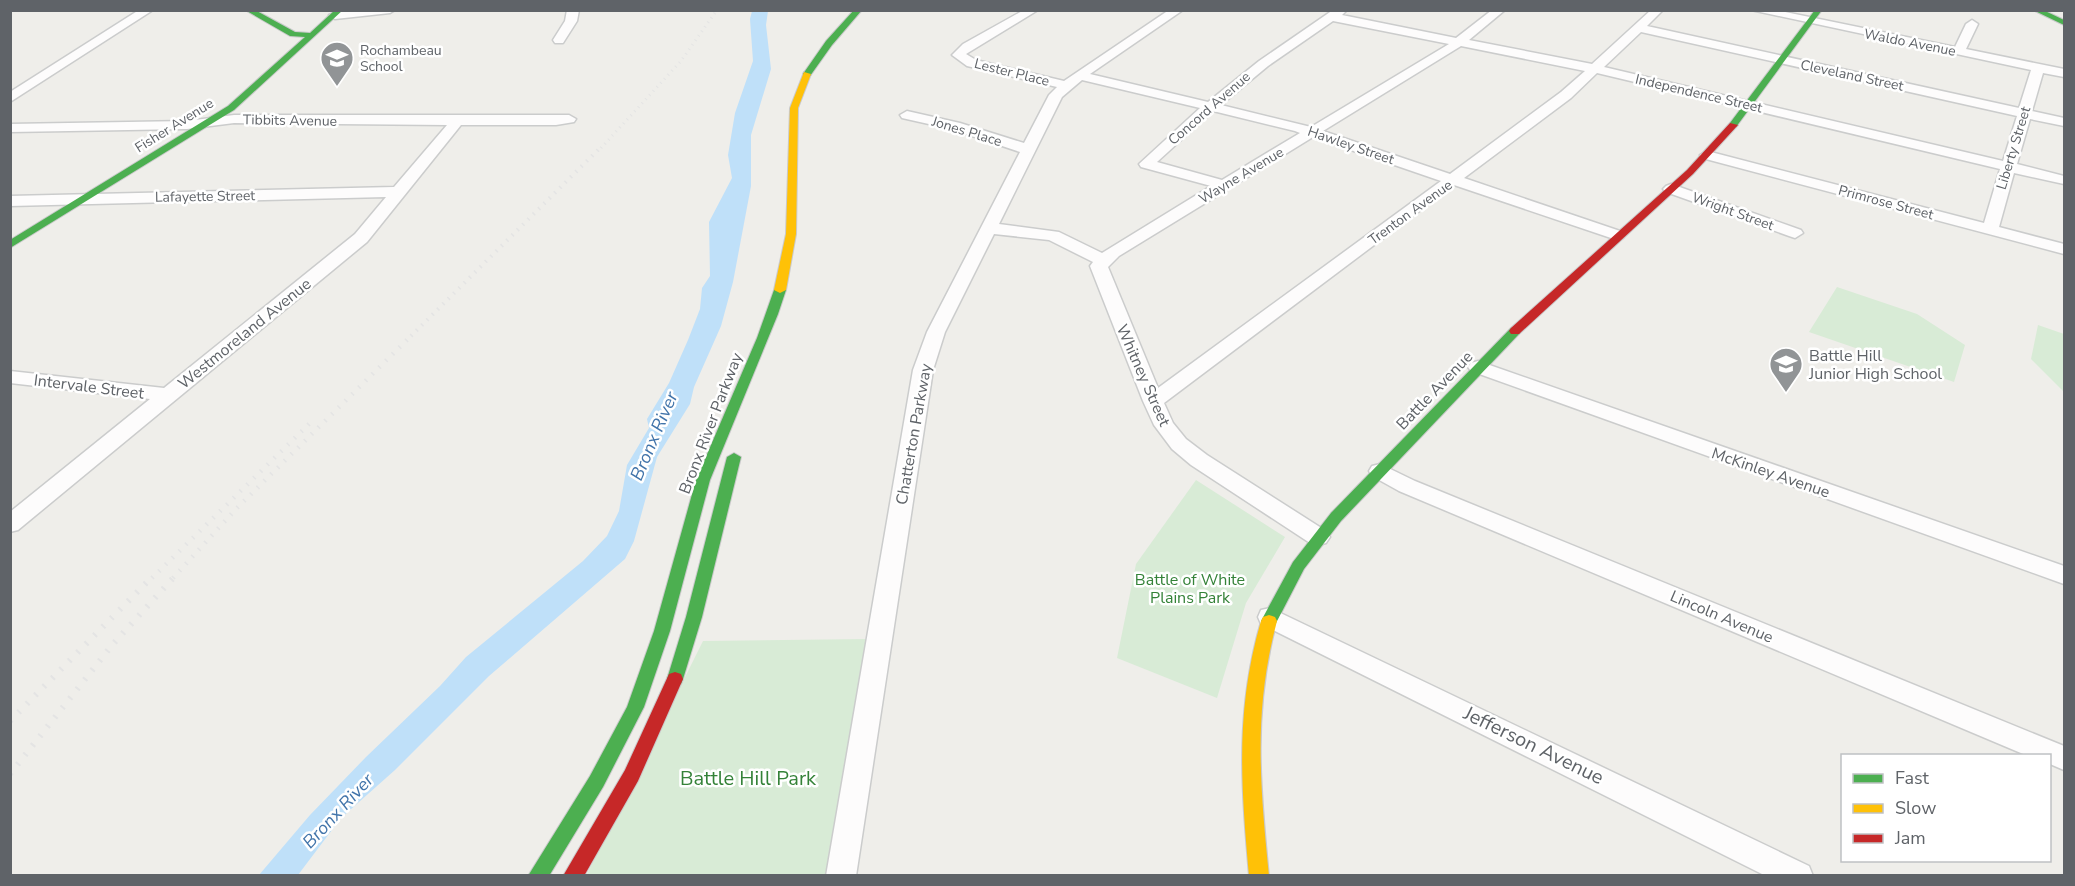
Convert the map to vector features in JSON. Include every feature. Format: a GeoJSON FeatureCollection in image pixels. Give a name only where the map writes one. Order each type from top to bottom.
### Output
{"type":"FeatureCollection","features":[{"type":"Feature","properties":{"kind":"main road"},"geometry":{"type":"LineString","coordinates":[[248,10],[292,34],[312,35]]}},
{"type":"Feature","properties":{"kind":"main road","name":"Bronx River Parkway"},"geometry":{"type":"LineString","coordinates":[[538,876],[609,759],[645,683],[666,619],[706,472],[769,321],[784,275],[790,237],[794,108],[799,89],[819,55],[859,10]]}},
{"type":"Feature","properties":{"kind":"main road"},"geometry":{"type":"LineString","coordinates":[[809,111],[812,93],[824,67],[841,44],[872,10]]}},
{"type":"Feature","properties":{"kind":"main road"},"geometry":{"type":"LineString","coordinates":[[2036,10],[2064,23]]}},
{"type":"Feature","properties":{"kind":"main road","name":"Fisher Avenue"},"geometry":{"type":"LineString","coordinates":[[10,245],[212,122],[231,108],[337,13]]}},
{"type":"Feature","properties":{"kind":"main road","name":"Battle Avenue"},"geometry":{"type":"LineString","coordinates":[[1259,876],[1250,721],[1254,669],[1270,616],[1290,575],[1318,537],[1478,367],[1617,235],[1707,155],[1749,104],[1815,16]]}},
{"type":"Feature","properties":{"kind":"main road"},"geometry":{"type":"LineString","coordinates":[[573,876],[628,780],[664,705],[688,635],[723,494],[738,448]]}},
{"type":"Feature","properties":{"kind":"street"},"geometry":{"type":"LineString","coordinates":[[10,98],[148,10]]}},
{"type":"Feature","properties":{"kind":"street"},"geometry":{"type":"LineString","coordinates":[[337,13],[390,10]]}},
{"type":"Feature","properties":{"kind":"street"},"geometry":{"type":"LineString","coordinates":[[560,40],[572,21],[573,10]]}},
{"type":"Feature","properties":{"kind":"street","name":"Lester Place"},"geometry":{"type":"LineString","coordinates":[[1033,10],[961,51],[959,57],[1072,80]]}},
{"type":"Feature","properties":{"kind":"street","name":"Chatterton Parkway"},"geometry":{"type":"LineString","coordinates":[[841,876],[923,370],[936,332],[1047,108],[1072,80],[1178,10]]}},
{"type":"Feature","properties":{"kind":"street","name":"Wayne Avenue"},"geometry":{"type":"LineString","coordinates":[[1102,260],[1459,42],[1500,10]]}},
{"type":"Feature","properties":{"kind":"street","name":"Trenton Avenue"},"geometry":{"type":"LineString","coordinates":[[1153,401],[1454,180],[1597,69],[1658,10]]}},
{"type":"Feature","properties":{"kind":"street","name":"Waldo Avenue"},"geometry":{"type":"LineString","coordinates":[[1756,10],[1815,16],[1959,52],[2064,73]]}},
{"type":"Feature","properties":{"kind":"street","name":"Independence Street"},"geometry":{"type":"LineString","coordinates":[[1337,14],[1459,42],[1597,69],[2064,180]]}},
{"type":"Feature","properties":{"kind":"street","name":"Concord Avenue"},"geometry":{"type":"LineString","coordinates":[[1224,185],[1146,164],[1209,105],[1279,50],[1337,14]]}},
{"type":"Feature","properties":{"kind":"street"},"geometry":{"type":"LineString","coordinates":[[1959,52],[1972,24]]}},
{"type":"Feature","properties":{"kind":"street","name":"Cleveland Street"},"geometry":{"type":"LineString","coordinates":[[1639,28],[2064,122]]}},
{"type":"Feature","properties":{"kind":"street","name":"Liberty Street"},"geometry":{"type":"LineString","coordinates":[[1989,229],[2038,68]]}},
{"type":"Feature","properties":{"kind":"street","name":"Hawley Street"},"geometry":{"type":"LineString","coordinates":[[1072,80],[1209,105],[1312,132],[1617,235]]}},
{"type":"Feature","properties":{"kind":"street","name":"Jones Place"},"geometry":{"type":"LineString","coordinates":[[907,115],[1027,149]]}},
{"type":"Feature","properties":{"kind":"street","name":"Tibbits Avenue"},"geometry":{"type":"LineString","coordinates":[[10,128],[187,125],[234,119],[556,121],[569,118]]}},
{"type":"Feature","properties":{"kind":"street","name":"Westmoreland Avenue"},"geometry":{"type":"LineString","coordinates":[[10,524],[361,238],[457,121]]}},
{"type":"Feature","properties":{"kind":"street","name":"Primrose Street"},"geometry":{"type":"LineString","coordinates":[[1707,155],[2064,249]]}},
{"type":"Feature","properties":{"kind":"street","name":"Wright Street"},"geometry":{"type":"LineString","coordinates":[[1671,189],[1795,233]]}},
{"type":"Feature","properties":{"kind":"street","name":"Lafayette Street"},"geometry":{"type":"LineString","coordinates":[[10,201],[399,192]]}},
{"type":"Feature","properties":{"kind":"street"},"geometry":{"type":"LineString","coordinates":[[988,228],[1053,236],[1102,260]]}},
{"type":"Feature","properties":{"kind":"street","name":"Whitney Street"},"geometry":{"type":"LineString","coordinates":[[1102,260],[1099,266],[1100,272],[1164,425],[1188,452],[1318,537]]}},
{"type":"Feature","properties":{"kind":"street","name":"McKinley Avenue"},"geometry":{"type":"LineString","coordinates":[[1478,367],[2064,575]]}},
{"type":"Feature","properties":{"kind":"street","name":"Intervale Street"},"geometry":{"type":"LineString","coordinates":[[10,376],[168,395]]}},
{"type":"Feature","properties":{"kind":"street","name":"Lincoln Avenue"},"geometry":{"type":"LineString","coordinates":[[1380,471],[1407,486],[2064,758]]}},
{"type":"Feature","properties":{"kind":"street","name":"Jefferson Avenue"},"geometry":{"type":"LineString","coordinates":[[1270,616],[1798,876]]}},
{"type":"Feature","properties":{"kind":"green space"},"geometry":{"type":"Polygon","coordinates":[[[1837,287],[1917,314],[1965,345],[1954,382],[1809,332],[1837,287]]]}},
{"type":"Feature","properties":{"kind":"green space"},"geometry":{"type":"Polygon","coordinates":[[[2038,325],[2064,334],[2064,392],[2031,359],[2038,325]]]}},
{"type":"Feature","properties":{"kind":"green space","name":"Battle of White Plains Park"},"geometry":{"type":"Polygon","coordinates":[[[1196,480],[1285,537],[1246,603],[1217,698],[1117,658],[1136,564],[1196,480]]]}},
{"type":"Feature","properties":{"kind":"green space","name":"Battle Hill Park"},"geometry":{"type":"Polygon","coordinates":[[[868,639],[838,817],[825,875],[586,876],[703,641],[868,639]]]}},
{"type":"Feature","properties":{"kind":"water","name":"Bronx River"},"geometry":{"type":"Polygon","coordinates":[[[752,11],[768,11],[766,25],[771,69],[751,135],[751,186],[733,282],[721,326],[694,387],[690,404],[657,457],[634,541],[625,559],[489,676],[395,770],[341,818],[298,875],[259,875],[310,815],[440,686],[466,657],[583,561],[607,536],[619,511],[627,465],[649,428],[647,419],[669,383],[688,340],[700,309],[702,288],[710,276],[709,222],[732,178],[728,155],[735,113],[753,61],[750,19],[752,11]]]}},
{"type":"Feature","properties":{"kind":"railway"},"geometry":{"type":"LineString","coordinates":[[601,148],[681,61],[717,10]]}},
{"type":"Feature","properties":{"kind":"railway"},"geometry":{"type":"LineString","coordinates":[[411,336],[602,146]]}},
{"type":"Feature","properties":{"kind":"railway"},"geometry":{"type":"LineString","coordinates":[[173,578],[236,509],[412,335]]}},
{"type":"Feature","properties":{"kind":"railway"},"geometry":{"type":"LineString","coordinates":[[152,578],[310,423]]}},
{"type":"Feature","properties":{"kind":"railway"},"geometry":{"type":"LineString","coordinates":[[10,721],[153,576]]}},
{"type":"Feature","properties":{"kind":"railway"},"geometry":{"type":"LineString","coordinates":[[10,774],[113,644],[175,576]]}},
{"type":"Feature","properties":{"kind":"traffic: fast"},"geometry":{"type":"LineString","coordinates":[[248,10],[293,34],[312,35]]}},
{"type":"Feature","properties":{"kind":"traffic: fast"},"geometry":{"type":"LineString","coordinates":[[10,245],[231,108],[340,10]]}},
{"type":"Feature","properties":{"kind":"traffic: fast"},"geometry":{"type":"LineString","coordinates":[[807,74],[829,43],[859,10]]}},
{"type":"Feature","properties":{"kind":"traffic: fast"},"geometry":{"type":"LineString","coordinates":[[1733,125],[1819,10]]}},
{"type":"Feature","properties":{"kind":"traffic: fast"},"geometry":{"type":"LineString","coordinates":[[2036,10],[2064,23]]}},
{"type":"Feature","properties":{"kind":"traffic: fast"},"geometry":{"type":"LineString","coordinates":[[538,876],[611,757],[646,681],[703,480],[763,338],[780,290]]}},
{"type":"Feature","properties":{"kind":"traffic: fast"},"geometry":{"type":"LineString","coordinates":[[1269,621],[1298,566],[1336,517],[1515,331]]}},
{"type":"Feature","properties":{"kind":"traffic: fast"},"geometry":{"type":"LineString","coordinates":[[675,679],[694,617],[734,457]]}},
{"type":"Feature","properties":{"kind":"traffic: slow"},"geometry":{"type":"LineString","coordinates":[[780,290],[791,234],[794,108],[807,74]]}},
{"type":"Feature","properties":{"kind":"traffic: slow"},"geometry":{"type":"LineString","coordinates":[[1259,876],[1251,779],[1251,716],[1260,653],[1269,621]]}},
{"type":"Feature","properties":{"kind":"traffic: jam"},"geometry":{"type":"LineString","coordinates":[[1515,331],[1690,172],[1733,125]]}},
{"type":"Feature","properties":{"kind":"traffic: jam"},"geometry":{"type":"LineString","coordinates":[[573,876],[632,775],[675,679]]}},
{"type":"Feature","properties":{"kind":"place","name":"Rochambeau School"},"geometry":{"type":"Point","coordinates":[337,87]}},
{"type":"Feature","properties":{"kind":"place","name":"Battle Hill Junior High School"},"geometry":{"type":"Point","coordinates":[1786,393]}}]}
